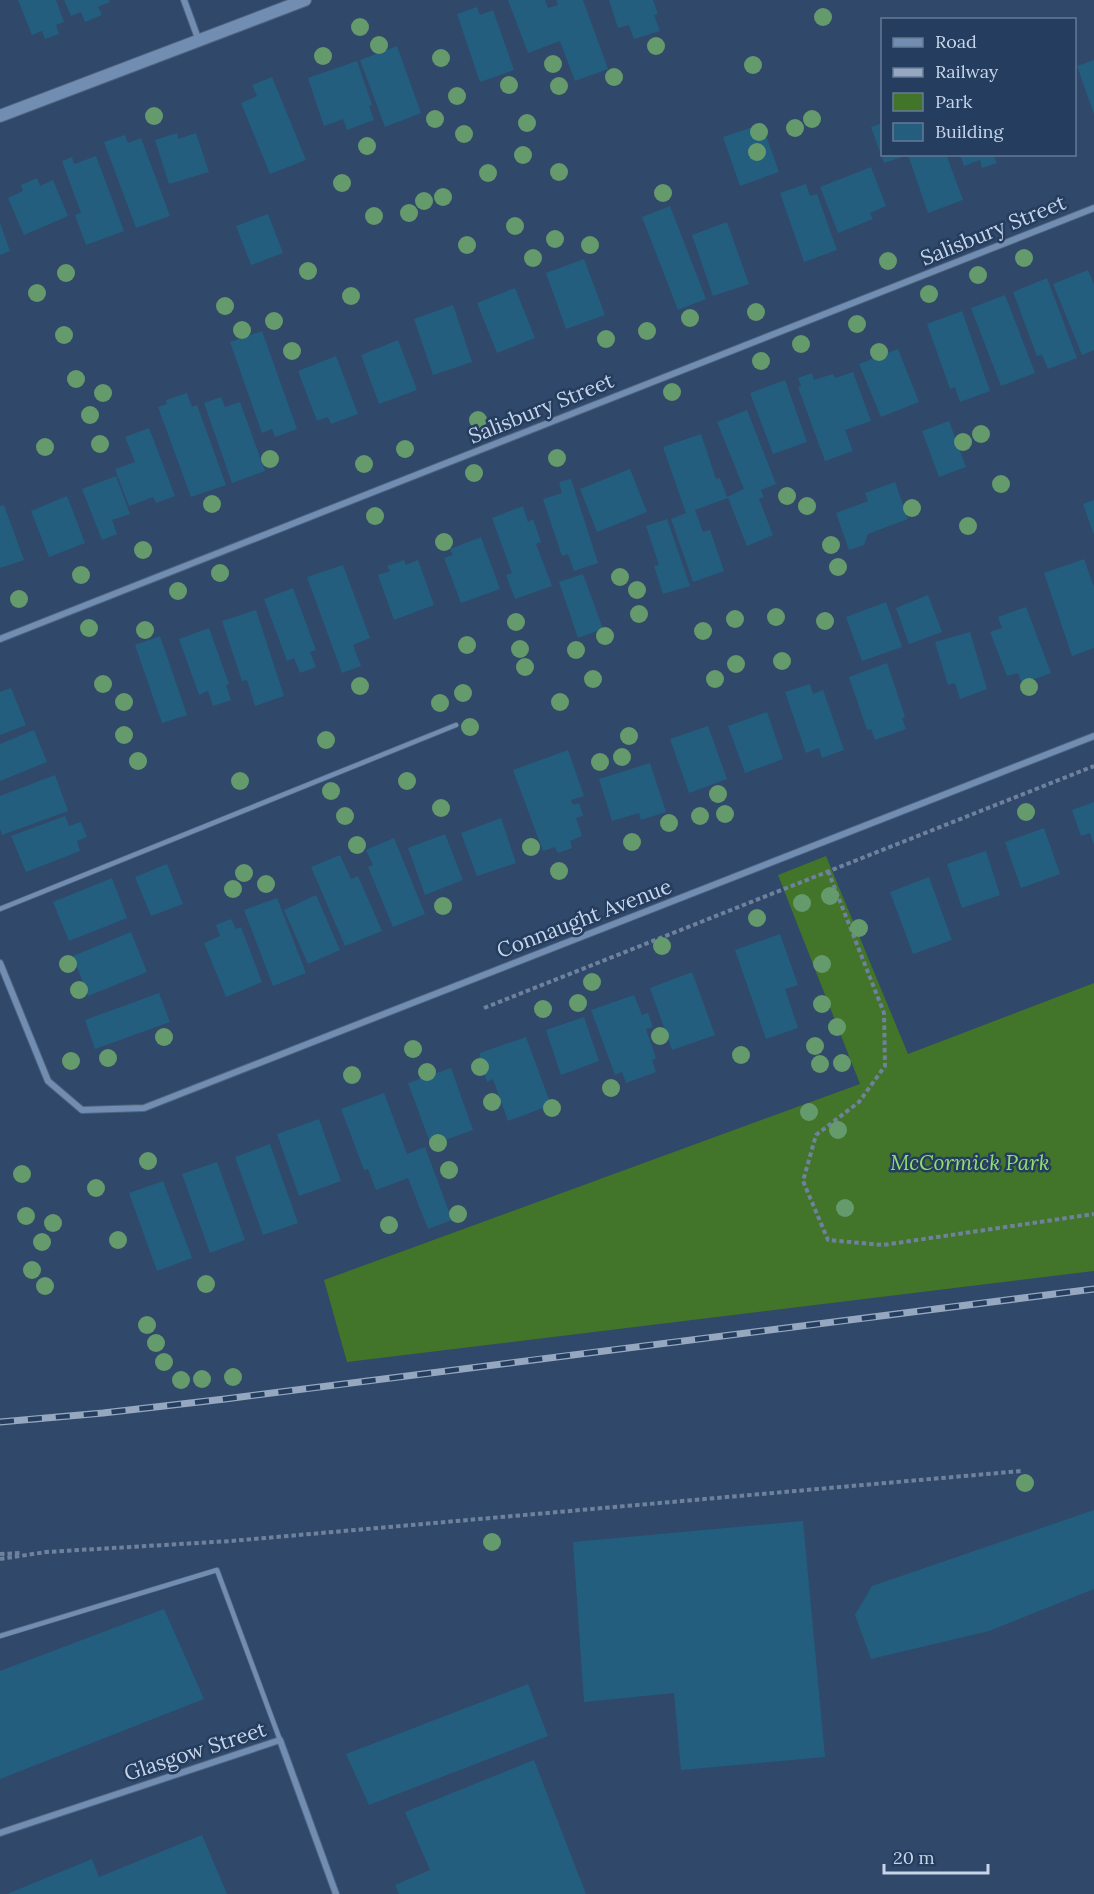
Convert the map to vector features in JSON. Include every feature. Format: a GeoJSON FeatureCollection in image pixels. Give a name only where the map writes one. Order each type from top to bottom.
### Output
{"type":"FeatureCollection","features":[{"type":"Feature","properties":{"kind":"street"},"geometry":{"type":"LineString","coordinates":[[184,0],[199,41]]}},
{"type":"Feature","properties":{"kind":"street"},"geometry":{"type":"LineString","coordinates":[[0,116],[305,0]]}},
{"type":"Feature","properties":{"kind":"street","name":"Salisbury Street"},"geometry":{"type":"LineString","coordinates":[[0,639],[1094,208]]}},
{"type":"Feature","properties":{"kind":"street","name":"Connaught Avenue"},"geometry":{"type":"LineString","coordinates":[[0,963],[48,1081],[82,1110],[144,1108],[1094,736]]}},
{"type":"Feature","properties":{"kind":"street","name":"Glasgow Street"},"geometry":{"type":"LineString","coordinates":[[0,1833],[280,1740],[336,1894]]}},
{"type":"Feature","properties":{"kind":"lane"},"geometry":{"type":"LineString","coordinates":[[0,909],[456,725]]}},
{"type":"Feature","properties":{"kind":"lane"},"geometry":{"type":"LineString","coordinates":[[0,1636],[217,1570],[280,1740]]}},
{"type":"Feature","properties":{"kind":"path"},"geometry":{"type":"LineString","coordinates":[[484,1008],[1094,766]]}},
{"type":"Feature","properties":{"kind":"path"},"geometry":{"type":"LineString","coordinates":[[828,871],[884,1013],[885,1066],[859,1102],[816,1135],[803,1181],[828,1240],[883,1245],[1094,1214]]}},
{"type":"Feature","properties":{"kind":"path"},"geometry":{"type":"LineString","coordinates":[[0,1557],[46,1552],[231,1541],[1021,1471]]}},
{"type":"Feature","properties":{"kind":"green space","name":"McCormick Park"},"geometry":{"type":"Polygon","coordinates":[[[826,856],[908,1054],[1094,983],[1094,1271],[347,1362],[324,1280],[860,1084],[778,875],[826,856]]]}},
{"type":"Feature","properties":{"kind":"building"},"geometry":{"type":"Polygon","coordinates":[[[18,0],[56,0],[64,22],[56,25],[59,34],[45,39],[42,31],[32,35],[18,0]]]}},
{"type":"Feature","properties":{"kind":"building"},"geometry":{"type":"Polygon","coordinates":[[[64,0],[109,0],[110,2],[98,7],[102,15],[85,22],[81,12],[71,16],[64,0]]]}},
{"type":"Feature","properties":{"kind":"building"},"geometry":{"type":"Polygon","coordinates":[[[508,0],[545,0],[548,8],[558,5],[556,0],[583,0],[608,69],[575,81],[560,41],[528,53],[508,0]]]}},
{"type":"Feature","properties":{"kind":"building"},"geometry":{"type":"Polygon","coordinates":[[[609,0],[653,0],[658,14],[654,15],[660,31],[634,39],[629,25],[618,28],[609,0]]]}},
{"type":"Feature","properties":{"kind":"building"},"geometry":{"type":"Polygon","coordinates":[[[477,7],[480,15],[493,10],[514,70],[480,82],[457,14],[477,7]]]}},
{"type":"Feature","properties":{"kind":"building"},"geometry":{"type":"Polygon","coordinates":[[[397,46],[421,113],[385,127],[360,60],[397,46]]]}},
{"type":"Feature","properties":{"kind":"building"},"geometry":{"type":"Polygon","coordinates":[[[1094,60],[1094,114],[1077,66],[1094,60]]]}},
{"type":"Feature","properties":{"kind":"building"},"geometry":{"type":"Polygon","coordinates":[[[357,61],[372,105],[369,106],[374,120],[347,130],[343,119],[324,126],[308,78],[357,61]]]}},
{"type":"Feature","properties":{"kind":"building"},"geometry":{"type":"Polygon","coordinates":[[[272,77],[306,160],[270,174],[241,103],[257,96],[252,85],[272,77]]]}},
{"type":"Feature","properties":{"kind":"building"},"geometry":{"type":"Polygon","coordinates":[[[881,123],[881,155],[871,127],[881,123]]]}},
{"type":"Feature","properties":{"kind":"building"},"geometry":{"type":"Polygon","coordinates":[[[762,124],[779,172],[740,186],[723,137],[762,124]]]}},
{"type":"Feature","properties":{"kind":"building"},"geometry":{"type":"Polygon","coordinates":[[[177,133],[178,139],[196,133],[209,172],[169,184],[155,140],[177,133]]]}},
{"type":"Feature","properties":{"kind":"building"},"geometry":{"type":"Polygon","coordinates":[[[125,135],[128,143],[141,138],[170,216],[136,228],[104,142],[125,135]]]}},
{"type":"Feature","properties":{"kind":"building"},"geometry":{"type":"Polygon","coordinates":[[[96,156],[124,231],[86,245],[75,215],[81,213],[62,161],[72,157],[74,164],[96,156]]]}},
{"type":"Feature","properties":{"kind":"building"},"geometry":{"type":"Polygon","coordinates":[[[881,156],[905,156],[884,163],[881,156]]]}},
{"type":"Feature","properties":{"kind":"building"},"geometry":{"type":"Polygon","coordinates":[[[908,156],[947,156],[963,200],[928,213],[908,156]]]}},
{"type":"Feature","properties":{"kind":"building"},"geometry":{"type":"Polygon","coordinates":[[[961,156],[994,156],[997,163],[982,168],[980,160],[964,166],[961,156]]]}},
{"type":"Feature","properties":{"kind":"building"},"geometry":{"type":"Polygon","coordinates":[[[871,167],[886,206],[870,213],[873,219],[838,233],[820,187],[871,167]]]}},
{"type":"Feature","properties":{"kind":"building"},"geometry":{"type":"Polygon","coordinates":[[[37,178],[40,186],[53,180],[68,216],[24,235],[8,198],[23,191],[21,185],[37,178]]]}},
{"type":"Feature","properties":{"kind":"building"},"geometry":{"type":"Polygon","coordinates":[[[806,184],[810,196],[817,194],[837,250],[804,262],[780,193],[806,184]]]}},
{"type":"Feature","properties":{"kind":"building"},"geometry":{"type":"Polygon","coordinates":[[[670,206],[706,299],[678,310],[642,217],[670,206]]]}},
{"type":"Feature","properties":{"kind":"building"},"geometry":{"type":"Polygon","coordinates":[[[268,214],[283,253],[251,265],[236,226],[268,214]]]}},
{"type":"Feature","properties":{"kind":"building"},"geometry":{"type":"Polygon","coordinates":[[[727,222],[749,284],[713,296],[692,235],[727,222]]]}},
{"type":"Feature","properties":{"kind":"building"},"geometry":{"type":"Polygon","coordinates":[[[0,223],[10,251],[0,255],[0,223]]]}},
{"type":"Feature","properties":{"kind":"building"},"geometry":{"type":"Polygon","coordinates":[[[584,259],[605,315],[566,329],[546,273],[584,259]]]}},
{"type":"Feature","properties":{"kind":"building"},"geometry":{"type":"Polygon","coordinates":[[[1088,270],[1094,284],[1094,350],[1082,355],[1053,284],[1088,270]]]}},
{"type":"Feature","properties":{"kind":"building"},"geometry":{"type":"Polygon","coordinates":[[[1047,278],[1077,358],[1048,369],[1042,355],[1037,356],[1013,292],[1047,278]]]}},
{"type":"Feature","properties":{"kind":"building"},"geometry":{"type":"Polygon","coordinates":[[[515,288],[535,338],[497,353],[477,303],[515,288]]]}},
{"type":"Feature","properties":{"kind":"building"},"geometry":{"type":"Polygon","coordinates":[[[1005,295],[1035,373],[1001,386],[971,308],[1005,295]]]}},
{"type":"Feature","properties":{"kind":"building"},"geometry":{"type":"Polygon","coordinates":[[[453,305],[472,362],[433,375],[414,319],[453,305]]]}},
{"type":"Feature","properties":{"kind":"building"},"geometry":{"type":"Polygon","coordinates":[[[962,311],[990,391],[960,402],[955,387],[950,389],[927,324],[962,311]]]}},
{"type":"Feature","properties":{"kind":"building"},"geometry":{"type":"Polygon","coordinates":[[[262,331],[297,429],[275,437],[272,429],[262,433],[230,342],[262,331]]]}},
{"type":"Feature","properties":{"kind":"building"},"geometry":{"type":"Polygon","coordinates":[[[398,340],[417,390],[379,404],[361,355],[398,340]]]}},
{"type":"Feature","properties":{"kind":"building"},"geometry":{"type":"Polygon","coordinates":[[[898,349],[919,402],[881,417],[859,364],[898,349]]]}},
{"type":"Feature","properties":{"kind":"building"},"geometry":{"type":"Polygon","coordinates":[[[336,356],[358,414],[331,424],[328,417],[317,421],[298,371],[336,356]]]}},
{"type":"Feature","properties":{"kind":"building"},"geometry":{"type":"Polygon","coordinates":[[[853,372],[871,421],[845,430],[853,451],[825,461],[798,387],[801,386],[798,378],[812,373],[814,380],[833,374],[835,378],[853,372]]]}},
{"type":"Feature","properties":{"kind":"building"},"geometry":{"type":"Polygon","coordinates":[[[785,380],[807,442],[773,454],[750,393],[785,380]]]}},
{"type":"Feature","properties":{"kind":"building"},"geometry":{"type":"Polygon","coordinates":[[[187,393],[192,407],[197,405],[226,485],[191,497],[158,407],[167,404],[166,400],[187,393]]]}},
{"type":"Feature","properties":{"kind":"building"},"geometry":{"type":"Polygon","coordinates":[[[221,397],[225,407],[240,402],[265,471],[232,483],[204,403],[221,397]]]}},
{"type":"Feature","properties":{"kind":"building"},"geometry":{"type":"Polygon","coordinates":[[[747,410],[776,484],[761,490],[764,497],[759,499],[773,535],[747,546],[728,498],[695,510],[703,532],[710,530],[724,571],[693,582],[671,519],[686,513],[663,447],[701,434],[716,479],[720,478],[727,497],[744,489],[717,422],[747,410]]]}},
{"type":"Feature","properties":{"kind":"building"},"geometry":{"type":"Polygon","coordinates":[[[949,421],[966,467],[939,477],[922,431],[949,421]]]}},
{"type":"Feature","properties":{"kind":"building"},"geometry":{"type":"Polygon","coordinates":[[[149,428],[175,496],[156,503],[153,497],[129,506],[115,469],[135,462],[125,437],[149,428]]]}},
{"type":"Feature","properties":{"kind":"building"},"geometry":{"type":"Polygon","coordinates":[[[630,469],[647,512],[597,532],[580,489],[630,469]]]}},
{"type":"Feature","properties":{"kind":"building"},"geometry":{"type":"Polygon","coordinates":[[[116,476],[130,514],[112,520],[117,534],[102,540],[82,489],[116,476]]]}},
{"type":"Feature","properties":{"kind":"building"},"geometry":{"type":"Polygon","coordinates":[[[571,479],[598,563],[574,571],[568,554],[562,556],[543,499],[562,493],[559,482],[571,479]]]}},
{"type":"Feature","properties":{"kind":"building"},"geometry":{"type":"Polygon","coordinates":[[[895,482],[908,519],[868,534],[864,545],[849,550],[836,513],[868,501],[865,493],[895,482]]]}},
{"type":"Feature","properties":{"kind":"building"},"geometry":{"type":"Polygon","coordinates":[[[67,496],[85,543],[49,557],[31,511],[67,496]]]}},
{"type":"Feature","properties":{"kind":"building"},"geometry":{"type":"Polygon","coordinates":[[[1094,500],[1094,535],[1083,504],[1094,500]]]}},
{"type":"Feature","properties":{"kind":"building"},"geometry":{"type":"Polygon","coordinates":[[[4,505],[24,560],[0,568],[0,506],[4,505]]]}},
{"type":"Feature","properties":{"kind":"building"},"geometry":{"type":"Polygon","coordinates":[[[523,506],[528,522],[533,519],[541,542],[536,544],[552,586],[515,599],[506,575],[512,573],[492,518],[523,506]]]}},
{"type":"Feature","properties":{"kind":"building"},"geometry":{"type":"Polygon","coordinates":[[[667,519],[690,586],[663,594],[654,566],[659,565],[646,526],[667,519]]]}},
{"type":"Feature","properties":{"kind":"building"},"geometry":{"type":"Polygon","coordinates":[[[481,537],[500,589],[461,603],[444,558],[453,555],[450,549],[481,537]]]}},
{"type":"Feature","properties":{"kind":"building"},"geometry":{"type":"Polygon","coordinates":[[[1084,559],[1094,587],[1094,648],[1072,656],[1044,573],[1084,559]]]}},
{"type":"Feature","properties":{"kind":"building"},"geometry":{"type":"Polygon","coordinates":[[[404,560],[406,565],[418,560],[434,605],[394,620],[378,575],[390,571],[387,566],[404,560]]]}},
{"type":"Feature","properties":{"kind":"building"},"geometry":{"type":"Polygon","coordinates":[[[343,565],[370,638],[353,645],[361,666],[342,673],[307,577],[343,565]]]}},
{"type":"Feature","properties":{"kind":"building"},"geometry":{"type":"Polygon","coordinates":[[[583,574],[603,629],[578,638],[559,582],[583,574]]]}},
{"type":"Feature","properties":{"kind":"building"},"geometry":{"type":"Polygon","coordinates":[[[293,588],[316,650],[310,652],[316,667],[300,673],[294,658],[287,661],[264,599],[293,588]]]}},
{"type":"Feature","properties":{"kind":"building"},"geometry":{"type":"Polygon","coordinates":[[[928,595],[942,632],[909,644],[896,608],[928,595]]]}},
{"type":"Feature","properties":{"kind":"building"},"geometry":{"type":"Polygon","coordinates":[[[886,602],[902,647],[862,661],[846,617],[886,602]]]}},
{"type":"Feature","properties":{"kind":"building"},"geometry":{"type":"Polygon","coordinates":[[[1026,607],[1051,673],[1022,684],[1018,673],[1007,676],[990,632],[1002,628],[998,617],[1026,607]]]}},
{"type":"Feature","properties":{"kind":"building"},"geometry":{"type":"Polygon","coordinates":[[[256,610],[284,696],[255,706],[247,680],[242,681],[222,621],[256,610]]]}},
{"type":"Feature","properties":{"kind":"building"},"geometry":{"type":"Polygon","coordinates":[[[209,628],[229,684],[226,685],[231,700],[213,706],[208,691],[199,695],[179,639],[209,628]]]}},
{"type":"Feature","properties":{"kind":"building"},"geometry":{"type":"Polygon","coordinates":[[[970,632],[987,689],[960,699],[955,683],[948,685],[935,642],[970,632]]]}},
{"type":"Feature","properties":{"kind":"building"},"geometry":{"type":"Polygon","coordinates":[[[160,636],[187,715],[162,723],[135,645],[160,636]]]}},
{"type":"Feature","properties":{"kind":"building"},"geometry":{"type":"Polygon","coordinates":[[[887,663],[905,717],[902,718],[906,729],[875,740],[871,729],[867,730],[849,677],[887,663]]]}},
{"type":"Feature","properties":{"kind":"building"},"geometry":{"type":"Polygon","coordinates":[[[810,684],[813,694],[823,690],[844,750],[822,758],[819,748],[806,753],[785,692],[810,684]]]}},
{"type":"Feature","properties":{"kind":"building"},"geometry":{"type":"Polygon","coordinates":[[[11,688],[26,725],[0,735],[0,692],[11,688]]]}},
{"type":"Feature","properties":{"kind":"building"},"geometry":{"type":"Polygon","coordinates":[[[767,712],[783,759],[745,773],[728,726],[767,712]]]}},
{"type":"Feature","properties":{"kind":"building"},"geometry":{"type":"Polygon","coordinates":[[[708,726],[727,779],[689,793],[670,739],[708,726]]]}},
{"type":"Feature","properties":{"kind":"building"},"geometry":{"type":"Polygon","coordinates":[[[34,730],[47,762],[0,781],[0,744],[34,730]]]}},
{"type":"Feature","properties":{"kind":"building"},"geometry":{"type":"Polygon","coordinates":[[[568,750],[584,796],[571,800],[573,805],[579,803],[583,816],[576,818],[582,836],[570,841],[572,848],[558,853],[555,847],[543,851],[513,770],[568,750]]]}},
{"type":"Feature","properties":{"kind":"building"},"geometry":{"type":"Polygon","coordinates":[[[650,763],[666,812],[641,820],[639,813],[612,821],[599,779],[650,763]]]}},
{"type":"Feature","properties":{"kind":"building"},"geometry":{"type":"Polygon","coordinates":[[[55,775],[68,811],[2,835],[0,796],[55,775]]]}},
{"type":"Feature","properties":{"kind":"building"},"geometry":{"type":"Polygon","coordinates":[[[1094,802],[1094,845],[1090,833],[1081,836],[1072,810],[1094,802]]]}},
{"type":"Feature","properties":{"kind":"building"},"geometry":{"type":"Polygon","coordinates":[[[65,816],[69,826],[81,822],[87,837],[77,841],[80,851],[26,872],[11,836],[65,816]]]}},
{"type":"Feature","properties":{"kind":"building"},"geometry":{"type":"Polygon","coordinates":[[[501,818],[516,863],[477,876],[461,833],[501,818]]]}},
{"type":"Feature","properties":{"kind":"building"},"geometry":{"type":"Polygon","coordinates":[[[1044,828],[1060,874],[1021,888],[1005,842],[1044,828]]]}},
{"type":"Feature","properties":{"kind":"building"},"geometry":{"type":"Polygon","coordinates":[[[445,834],[463,880],[425,895],[408,848],[445,834]]]}},
{"type":"Feature","properties":{"kind":"building"},"geometry":{"type":"Polygon","coordinates":[[[394,838],[425,914],[393,927],[368,867],[373,865],[366,850],[394,838]]]}},
{"type":"Feature","properties":{"kind":"building"},"geometry":{"type":"Polygon","coordinates":[[[986,851],[1000,895],[962,908],[947,864],[986,851]]]}},
{"type":"Feature","properties":{"kind":"building"},"geometry":{"type":"Polygon","coordinates":[[[340,855],[351,879],[358,876],[382,931],[345,946],[311,867],[340,855]]]}},
{"type":"Feature","properties":{"kind":"building"},"geometry":{"type":"Polygon","coordinates":[[[167,864],[183,904],[151,916],[135,877],[167,864]]]}},
{"type":"Feature","properties":{"kind":"building"},"geometry":{"type":"Polygon","coordinates":[[[929,877],[952,940],[913,954],[890,892],[929,877]]]}},
{"type":"Feature","properties":{"kind":"building"},"geometry":{"type":"Polygon","coordinates":[[[112,878],[127,918],[69,941],[53,902],[112,878]]]}},
{"type":"Feature","properties":{"kind":"building"},"geometry":{"type":"Polygon","coordinates":[[[316,895],[340,950],[308,964],[284,910],[316,895]]]}},
{"type":"Feature","properties":{"kind":"building"},"geometry":{"type":"Polygon","coordinates":[[[277,898],[306,973],[273,986],[244,910],[277,898]]]}},
{"type":"Feature","properties":{"kind":"building"},"geometry":{"type":"Polygon","coordinates":[[[231,919],[236,929],[241,927],[262,982],[226,997],[204,943],[220,936],[216,925],[231,919]]]}},
{"type":"Feature","properties":{"kind":"building"},"geometry":{"type":"Polygon","coordinates":[[[131,932],[147,972],[88,996],[73,956],[131,932]]]}},
{"type":"Feature","properties":{"kind":"building"},"geometry":{"type":"Polygon","coordinates":[[[780,934],[798,985],[785,989],[798,1028],[766,1039],[735,950],[780,934]]]}},
{"type":"Feature","properties":{"kind":"building"},"geometry":{"type":"Polygon","coordinates":[[[692,972],[715,1035],[672,1050],[650,988],[692,972]]]}},
{"type":"Feature","properties":{"kind":"building"},"geometry":{"type":"Polygon","coordinates":[[[159,993],[170,1022],[95,1049],[85,1020],[159,993]]]}},
{"type":"Feature","properties":{"kind":"building"},"geometry":{"type":"Polygon","coordinates":[[[634,995],[642,1015],[648,1013],[653,1027],[646,1029],[656,1058],[652,1060],[656,1072],[626,1083],[622,1072],[615,1075],[591,1010],[634,995]]]}},
{"type":"Feature","properties":{"kind":"building"},"geometry":{"type":"Polygon","coordinates":[[[584,1017],[599,1061],[561,1075],[546,1030],[584,1017]]]}},
{"type":"Feature","properties":{"kind":"building"},"geometry":{"type":"Polygon","coordinates":[[[526,1037],[551,1105],[508,1121],[493,1079],[487,1082],[479,1059],[480,1053],[526,1037]]]}},
{"type":"Feature","properties":{"kind":"building"},"geometry":{"type":"Polygon","coordinates":[[[451,1068],[473,1130],[431,1145],[408,1083],[451,1068]]]}},
{"type":"Feature","properties":{"kind":"building"},"geometry":{"type":"Polygon","coordinates":[[[384,1093],[407,1154],[425,1147],[452,1220],[428,1229],[408,1178],[376,1190],[368,1169],[364,1170],[341,1109],[384,1093]]]}},
{"type":"Feature","properties":{"kind":"building"},"geometry":{"type":"Polygon","coordinates":[[[319,1119],[341,1181],[299,1196],[277,1134],[319,1119]]]}},
{"type":"Feature","properties":{"kind":"building"},"geometry":{"type":"Polygon","coordinates":[[[270,1144],[298,1223],[263,1235],[235,1157],[270,1144]]]}},
{"type":"Feature","properties":{"kind":"building"},"geometry":{"type":"Polygon","coordinates":[[[217,1162],[245,1240],[210,1253],[182,1174],[217,1162]]]}},
{"type":"Feature","properties":{"kind":"building"},"geometry":{"type":"Polygon","coordinates":[[[163,1181],[192,1258],[157,1271],[129,1193],[163,1181]]]}},
{"type":"Feature","properties":{"kind":"building"},"geometry":{"type":"Polygon","coordinates":[[[1094,1510],[1094,1589],[989,1631],[871,1659],[855,1615],[872,1586],[1094,1510]]]}},
{"type":"Feature","properties":{"kind":"building"},"geometry":{"type":"Polygon","coordinates":[[[803,1521],[825,1757],[681,1770],[674,1693],[584,1702],[573,1542],[803,1521]]]}},
{"type":"Feature","properties":{"kind":"building"},"geometry":{"type":"Polygon","coordinates":[[[164,1609],[204,1699],[0,1779],[0,1671],[164,1609]]]}},
{"type":"Feature","properties":{"kind":"building"},"geometry":{"type":"Polygon","coordinates":[[[528,1684],[548,1736],[369,1805],[346,1754],[528,1684]]]}},
{"type":"Feature","properties":{"kind":"building"},"geometry":{"type":"Polygon","coordinates":[[[534,1760],[586,1894],[399,1894],[395,1885],[430,1870],[405,1812],[534,1760]]]}},
{"type":"Feature","properties":{"kind":"building"},"geometry":{"type":"Polygon","coordinates":[[[202,1835],[227,1894],[7,1894],[92,1859],[99,1877],[202,1835]]]}},
{"type":"Feature","properties":{"kind":"railway"},"geometry":{"type":"LineString","coordinates":[[0,1422],[225,1399],[1094,1289]]}}]}
